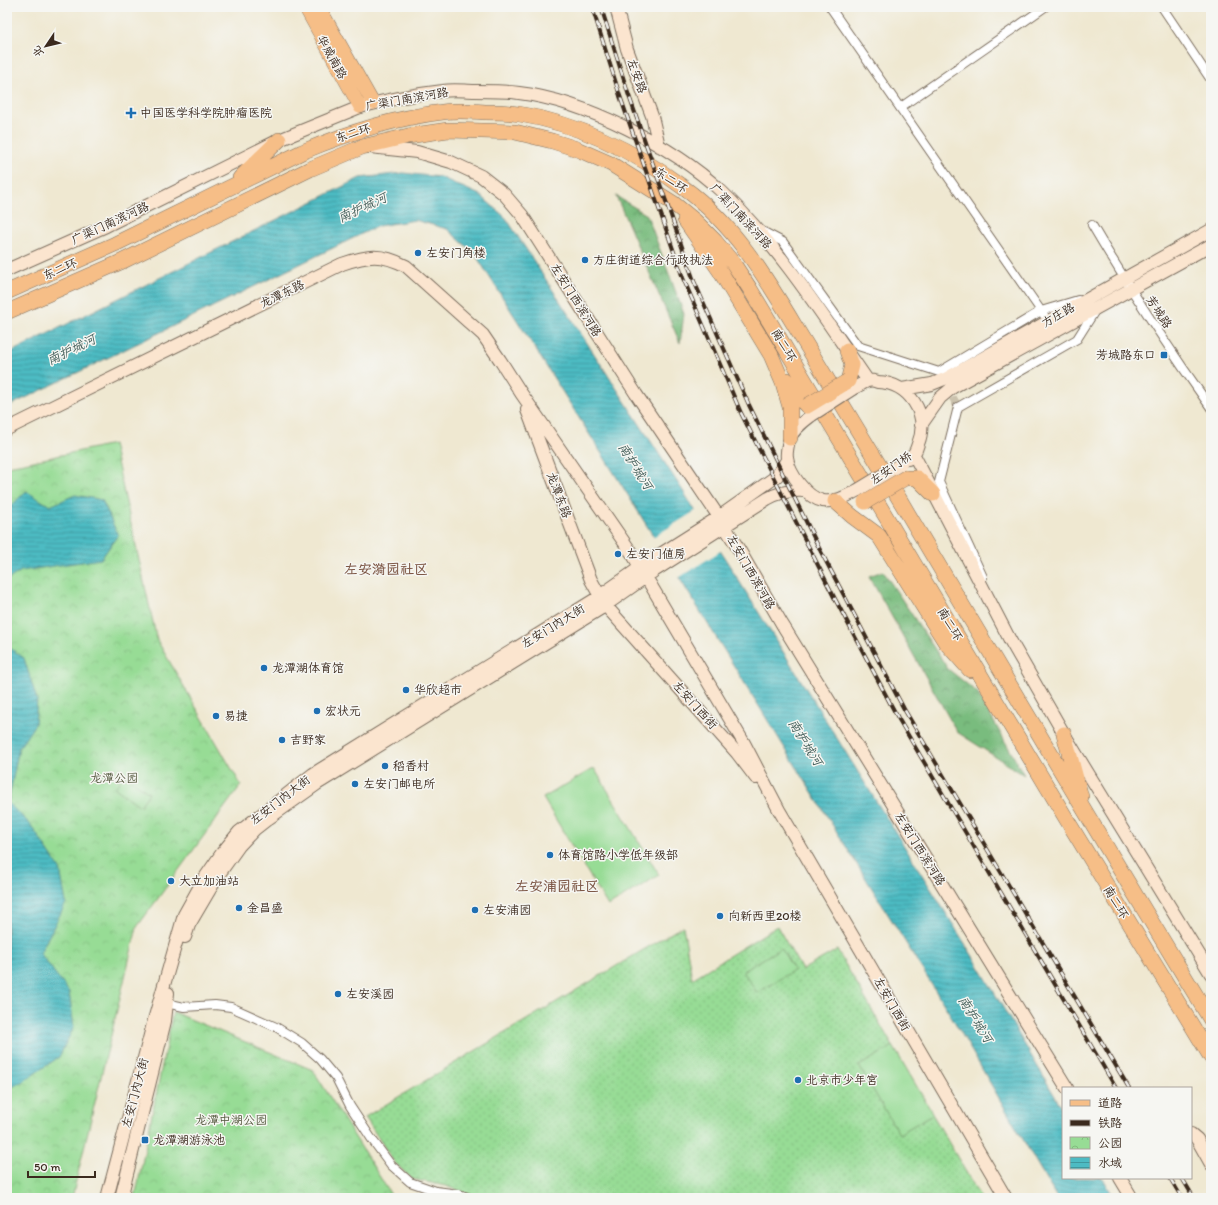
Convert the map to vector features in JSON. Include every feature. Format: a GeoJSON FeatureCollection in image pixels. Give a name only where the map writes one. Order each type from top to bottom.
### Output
{"type":"FeatureCollection","features":[{"type":"Feature","properties":{"kind":"highway","name":"东二环"},"geometry":{"type":"LineString","coordinates":[[9,291],[115,244],[333,139],[362,129],[404,118],[446,111],[517,114],[550,121],[584,132],[620,147],[684,188],[708,207]]}},
{"type":"Feature","properties":{"kind":"highway","name":"东二环"},"geometry":{"type":"LineString","coordinates":[[7,312],[123,261],[310,169],[362,147],[408,136],[448,130],[515,132],[545,139],[571,147],[611,164],[673,203]]}},
{"type":"Feature","properties":{"kind":"highway"},"geometry":{"type":"LineString","coordinates":[[229,188],[280,140]]}},
{"type":"Feature","properties":{"kind":"highway"},"geometry":{"type":"LineString","coordinates":[[673,203],[720,271],[771,355],[810,411],[851,385],[852,365],[847,351]]}},
{"type":"Feature","properties":{"kind":"highway","name":"南二环"},"geometry":{"type":"LineString","coordinates":[[673,203],[695,221],[715,241],[733,263],[750,289],[1211,1057]]}},
{"type":"Feature","properties":{"kind":"highway","name":"南二环"},"geometry":{"type":"LineString","coordinates":[[708,207],[748,252],[766,279],[871,452],[1086,815],[1211,1020]]}},
{"type":"Feature","properties":{"kind":"highway"},"geometry":{"type":"LineString","coordinates":[[771,355],[783,383],[790,407],[790,438]]}},
{"type":"Feature","properties":{"kind":"highway"},"geometry":{"type":"LineString","coordinates":[[933,494],[917,478],[903,471],[861,496],[866,516],[946,643],[994,696]]}},
{"type":"Feature","properties":{"kind":"highway"},"geometry":{"type":"LineString","coordinates":[[835,501],[879,536]]}},
{"type":"Feature","properties":{"kind":"highway"},"geometry":{"type":"LineString","coordinates":[[1064,734],[1086,815]]}},
{"type":"Feature","properties":{"kind":"main road","name":"华威南路"},"geometry":{"type":"LineString","coordinates":[[305,7],[360,107]]}},
{"type":"Feature","properties":{"kind":"main road","name":"华威南路"},"geometry":{"type":"LineString","coordinates":[[319,7],[373,103]]}},
{"type":"Feature","properties":{"kind":"street","name":"左安路"},"geometry":{"type":"LineString","coordinates":[[616,7],[627,49],[652,116],[659,146]]}},
{"type":"Feature","properties":{"kind":"street"},"geometry":{"type":"LineString","coordinates":[[830,7],[901,107],[1048,321]]}},
{"type":"Feature","properties":{"kind":"street"},"geometry":{"type":"LineString","coordinates":[[901,107],[1045,7]]}},
{"type":"Feature","properties":{"kind":"street"},"geometry":{"type":"LineString","coordinates":[[1162,7],[1211,80]]}},
{"type":"Feature","properties":{"kind":"street","name":"广渠门南滨河路"},"geometry":{"type":"LineString","coordinates":[[7,270],[106,226],[280,140],[360,107],[373,103],[445,90],[520,93],[556,101],[591,112],[629,129],[659,146],[696,171],[721,191],[756,228],[789,269],[868,381]]}},
{"type":"Feature","properties":{"kind":"street","name":"左安门西滨河路"},"geometry":{"type":"LineString","coordinates":[[362,147],[417,152],[451,162],[481,176],[504,194],[522,215],[802,658],[1066,1087]]}},
{"type":"Feature","properties":{"kind":"street","name":"芳城路"},"geometry":{"type":"LineString","coordinates":[[1092,225],[1123,278],[1170,351],[1211,408]]}},
{"type":"Feature","properties":{"kind":"street"},"geometry":{"type":"LineString","coordinates":[[756,228],[783,242],[858,346],[939,372],[1041,311],[1094,302]]}},
{"type":"Feature","properties":{"kind":"street","name":"方庄路"},"geometry":{"type":"LineString","coordinates":[[921,425],[940,398],[953,387],[1094,302],[1123,278],[1211,230]]}},
{"type":"Feature","properties":{"kind":"street","name":"方庄路"},"geometry":{"type":"LineString","coordinates":[[902,388],[932,384],[947,378],[1048,321],[1130,289],[1211,245]]}},
{"type":"Feature","properties":{"kind":"street","name":"龙潭东路"},"geometry":{"type":"LineString","coordinates":[[7,429],[342,264],[361,258],[379,256],[394,260],[406,266],[483,335],[644,572]]}},
{"type":"Feature","properties":{"kind":"street"},"geometry":{"type":"LineString","coordinates":[[1010,640],[979,567],[939,482],[958,407],[1077,339],[1094,302]]}},
{"type":"Feature","properties":{"kind":"street"},"geometry":{"type":"LineString","coordinates":[[851,385],[868,381],[886,382],[902,388]]}},
{"type":"Feature","properties":{"kind":"street","name":"左安门桥"},"geometry":{"type":"LineString","coordinates":[[902,388],[919,411],[921,425],[920,439],[914,455],[903,471]]}},
{"type":"Feature","properties":{"kind":"street","name":"龙潭东路"},"geometry":{"type":"LineString","coordinates":[[521,393],[591,580],[602,601]]}},
{"type":"Feature","properties":{"kind":"street"},"geometry":{"type":"LineString","coordinates":[[717,524],[777,476],[787,460],[790,438],[810,411]]}},
{"type":"Feature","properties":{"kind":"street"},"geometry":{"type":"LineString","coordinates":[[914,455],[1010,640],[1064,734],[1211,974]]}},
{"type":"Feature","properties":{"kind":"street"},"geometry":{"type":"LineString","coordinates":[[787,460],[795,478],[805,491],[822,501],[835,501]]}},
{"type":"Feature","properties":{"kind":"street"},"geometry":{"type":"LineString","coordinates":[[717,524],[777,494],[796,490],[805,491]]}},
{"type":"Feature","properties":{"kind":"street","name":"左安门桥"},"geometry":{"type":"LineString","coordinates":[[835,501],[861,496]]}},
{"type":"Feature","properties":{"kind":"street","name":"左安门内大街"},"geometry":{"type":"LineString","coordinates":[[107,1198],[163,1002],[189,925],[219,874],[239,846],[255,829],[317,784],[602,601],[656,563],[717,524]]}},
{"type":"Feature","properties":{"kind":"street","name":"左安门西街"},"geometry":{"type":"LineString","coordinates":[[644,572],[744,743],[779,810],[1006,1198]]}},
{"type":"Feature","properties":{"kind":"street","name":"左安门西街"},"geometry":{"type":"LineString","coordinates":[[602,601],[737,753],[779,810]]}},
{"type":"Feature","properties":{"kind":"street"},"geometry":{"type":"LineString","coordinates":[[163,1002],[184,1007],[215,1005],[231,1007],[276,1027],[302,1043],[320,1059],[336,1078],[350,1106],[391,1165],[410,1182],[436,1192],[459,1194],[470,1198]]}},
{"type":"Feature","properties":{"kind":"street","name":"左安门内大街"},"geometry":{"type":"LineString","coordinates":[[121,1198],[165,1021],[163,1002]]}},
{"type":"Feature","properties":{"kind":"street"},"geometry":{"type":"LineString","coordinates":[[1192,1135],[1197,1139],[1211,1164]]}},
{"type":"Feature","properties":{"kind":"street"},"geometry":{"type":"LineString","coordinates":[[1121,1179],[1132,1198]]}},
{"type":"Feature","properties":{"kind":"green space"},"geometry":{"type":"Polygon","coordinates":[[[616,196],[647,215],[684,314],[680,343],[616,196]]]}},
{"type":"Feature","properties":{"kind":"green space","name":"龙潭公园"},"geometry":{"type":"Polygon","coordinates":[[[113,444],[157,640],[241,785],[137,927],[72,1198],[7,1198],[7,466],[113,444]]]}},
{"type":"Feature","properties":{"kind":"green space"},"geometry":{"type":"Polygon","coordinates":[[[883,571],[948,669],[977,692],[1024,775],[957,732],[869,576],[883,571]]]}},
{"type":"Feature","properties":{"kind":"green space"},"geometry":{"type":"Polygon","coordinates":[[[594,768],[659,875],[608,906],[543,798],[594,768]]]}},
{"type":"Feature","properties":{"kind":"green space"},"geometry":{"type":"Polygon","coordinates":[[[124,775],[149,793],[140,806],[115,788],[124,775]]]}},
{"type":"Feature","properties":{"kind":"green space"},"geometry":{"type":"Polygon","coordinates":[[[683,926],[692,979],[777,926],[802,970],[837,950],[981,1198],[476,1198],[446,1186],[412,1179],[394,1162],[365,1117],[683,926]]]}},
{"type":"Feature","properties":{"kind":"green space"},"geometry":{"type":"Polygon","coordinates":[[[781,948],[794,970],[757,993],[743,971],[781,948]]]}},
{"type":"Feature","properties":{"kind":"green space","name":"龙潭中湖公园"},"geometry":{"type":"Polygon","coordinates":[[[173,1012],[313,1070],[393,1198],[135,1198],[173,1012]]]}},
{"type":"Feature","properties":{"kind":"green space"},"geometry":{"type":"Polygon","coordinates":[[[893,1046],[933,1114],[899,1134],[859,1066],[893,1046]]]}},
{"type":"Feature","properties":{"kind":"water","name":"南护城河"},"geometry":{"type":"Polygon","coordinates":[[[403,173],[440,177],[480,195],[506,218],[683,491],[977,963],[1062,1108],[1062,1179],[1104,1179],[1114,1198],[1057,1198],[953,1019],[621,484],[475,254],[447,229],[415,220],[378,226],[7,407],[7,354],[360,178],[403,173]]]}},
{"type":"Feature","properties":{"kind":"water"},"geometry":{"type":"Polygon","coordinates":[[[26,491],[50,506],[75,495],[102,500],[118,535],[101,559],[21,571],[7,580],[7,510],[26,491]]]}},
{"type":"Feature","properties":{"kind":"water"},"geometry":{"type":"Polygon","coordinates":[[[7,646],[24,658],[37,700],[35,724],[19,748],[8,803],[30,824],[60,869],[66,903],[40,953],[69,992],[74,1027],[59,1057],[25,1080],[7,1090],[7,646]]]}},
{"type":"Feature","properties":{"kind":"pier"},"geometry":{"type":"Polygon","coordinates":[[[697,510],[722,550],[677,579],[652,538],[697,510]]]}},
{"type":"Feature","properties":{"kind":"tunnel"},"geometry":{"type":"LineString","coordinates":[[947,387],[958,407]]}},
{"type":"Feature","properties":{"kind":"railway"},"geometry":{"type":"LineString","coordinates":[[592,7],[620,96],[683,278],[741,413],[834,597],[898,718],[1115,1087]]}},
{"type":"Feature","properties":{"kind":"railway"},"geometry":{"type":"LineString","coordinates":[[601,7],[628,93],[694,281],[749,405],[819,548],[904,709],[1128,1087]]}},
{"type":"Feature","properties":{"kind":"railway"},"geometry":{"type":"LineString","coordinates":[[1171,1179],[1182,1198]]}},
{"type":"Feature","properties":{"kind":"railway"},"geometry":{"type":"LineString","coordinates":[[1183,1179],[1194,1198]]}},
{"type":"Feature","properties":{"kind":"place","name":"中国医学科学院肿瘤医院"},"geometry":{"type":"Point","coordinates":[131,113]}},
{"type":"Feature","properties":{"kind":"place","name":"左安门角楼"},"geometry":{"type":"Point","coordinates":[418,253]}},
{"type":"Feature","properties":{"kind":"place","name":"方庄街道综合行政执法"},"geometry":{"type":"Point","coordinates":[585,260]}},
{"type":"Feature","properties":{"kind":"place","name":"芳城路东口"},"geometry":{"type":"Point","coordinates":[1164,355]}},
{"type":"Feature","properties":{"kind":"place","name":"左安门值房"},"geometry":{"type":"Point","coordinates":[618,554]}},
{"type":"Feature","properties":{"kind":"place","name":"龙潭湖体育馆"},"geometry":{"type":"Point","coordinates":[264,668]}},
{"type":"Feature","properties":{"kind":"place","name":"华欣超市"},"geometry":{"type":"Point","coordinates":[406,690]}},
{"type":"Feature","properties":{"kind":"place","name":"宏状元"},"geometry":{"type":"Point","coordinates":[317,711]}},
{"type":"Feature","properties":{"kind":"place","name":"易捷"},"geometry":{"type":"Point","coordinates":[216,716]}},
{"type":"Feature","properties":{"kind":"place","name":"吉野家"},"geometry":{"type":"Point","coordinates":[282,740]}},
{"type":"Feature","properties":{"kind":"place","name":"稻香村"},"geometry":{"type":"Point","coordinates":[385,766]}},
{"type":"Feature","properties":{"kind":"place","name":"左安门邮电所"},"geometry":{"type":"Point","coordinates":[355,784]}},
{"type":"Feature","properties":{"kind":"place","name":"体育馆路小学低年级部"},"geometry":{"type":"Point","coordinates":[550,855]}},
{"type":"Feature","properties":{"kind":"place","name":"大立加油站"},"geometry":{"type":"Point","coordinates":[171,881]}},
{"type":"Feature","properties":{"kind":"place","name":"金昌盛"},"geometry":{"type":"Point","coordinates":[239,908]}},
{"type":"Feature","properties":{"kind":"place","name":"左安浦园"},"geometry":{"type":"Point","coordinates":[475,910]}},
{"type":"Feature","properties":{"kind":"place","name":"向新西里20楼"},"geometry":{"type":"Point","coordinates":[720,916]}},
{"type":"Feature","properties":{"kind":"place","name":"左安溪园"},"geometry":{"type":"Point","coordinates":[338,994]}},
{"type":"Feature","properties":{"kind":"place","name":"北京市少年宫"},"geometry":{"type":"Point","coordinates":[798,1080]}},
{"type":"Feature","properties":{"kind":"place","name":"龙潭湖游泳池"},"geometry":{"type":"Point","coordinates":[145,1140]}},
{"type":"Feature","properties":{"kind":"district","name":"左安漪园社区"},"geometry":{"type":"Point","coordinates":[386,569]}},
{"type":"Feature","properties":{"kind":"district","name":"左安浦园社区"},"geometry":{"type":"Point","coordinates":[557,886]}}]}
